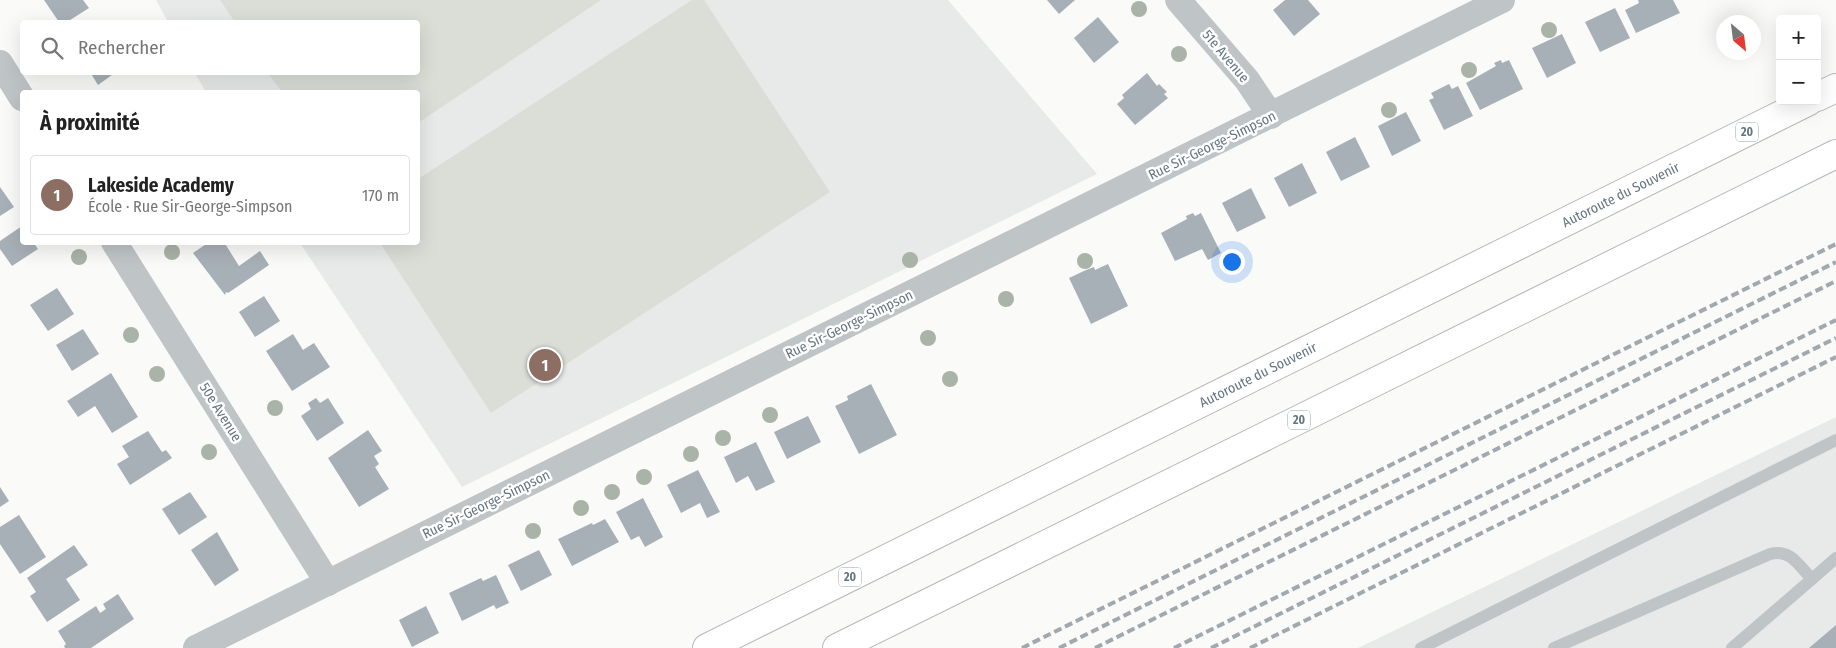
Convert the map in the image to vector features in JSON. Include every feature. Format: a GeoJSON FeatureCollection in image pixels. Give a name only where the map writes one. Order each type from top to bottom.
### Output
{"type":"FeatureCollection","features":[{"type":"Feature","properties":{"kind":"highway"},"geometry":{"type":"LineString","coordinates":[[1821,95],[1836,88]]}},
{"type":"Feature","properties":{"kind":"highway","name":"Autoroute du Souvenir"},"geometry":{"type":"LineString","coordinates":[[707,648],[1801,105]]}},
{"type":"Feature","properties":{"kind":"highway","name":"20"},"geometry":{"type":"LineString","coordinates":[[837,648],[1836,154]]}},
{"type":"Feature","properties":{"kind":"street","name":"51e Avenue"},"geometry":{"type":"LineString","coordinates":[[1178,0],[1247,80],[1271,116]]}},
{"type":"Feature","properties":{"kind":"street","name":"Rue Sir-George-Simpson"},"geometry":{"type":"LineString","coordinates":[[196,648],[1502,0]]}},
{"type":"Feature","properties":{"kind":"street"},"geometry":{"type":"LineString","coordinates":[[0,63],[20,95]]}},
{"type":"Feature","properties":{"kind":"street","name":"50e Avenue"},"geometry":{"type":"LineString","coordinates":[[116,245],[328,583]]}},
{"type":"Feature","properties":{"kind":"lane"},"geometry":{"type":"LineString","coordinates":[[1421,648],[1836,440]]}},
{"type":"Feature","properties":{"kind":"lane"},"geometry":{"type":"LineString","coordinates":[[1554,648],[1770,554],[1788,553],[1812,579]]}},
{"type":"Feature","properties":{"kind":"lane"},"geometry":{"type":"LineString","coordinates":[[1732,648],[1836,558]]}},
{"type":"Feature","properties":{"kind":"shaded area"},"geometry":{"type":"Polygon","coordinates":[[[156,0],[948,0],[1097,174],[462,487],[301,245],[420,245],[420,90],[205,90],[196,75],[420,75],[420,20],[167,20],[156,0]]]}},
{"type":"Feature","properties":{"kind":"shaded area"},"geometry":{"type":"Polygon","coordinates":[[[220,0],[601,0],[420,122],[420,90],[281,90],[269,75],[420,75],[420,20],[234,20],[220,0]]]}},
{"type":"Feature","properties":{"kind":"shaded area"},"geometry":{"type":"Polygon","coordinates":[[[692,0],[704,0],[830,192],[491,413],[381,245],[420,245],[420,178],[692,0]]]}},
{"type":"Feature","properties":{"kind":"shaded area"},"geometry":{"type":"Polygon","coordinates":[[[1836,417],[1836,648],[1358,648],[1836,417]]]}},
{"type":"Feature","properties":{"kind":"building"},"geometry":{"type":"Polygon","coordinates":[[[44,0],[83,0],[89,8],[70,20],[58,20],[44,0]]]}},
{"type":"Feature","properties":{"kind":"building"},"geometry":{"type":"Polygon","coordinates":[[[1047,0],[1075,0],[1059,14],[1047,0]]]}},
{"type":"Feature","properties":{"kind":"building"},"geometry":{"type":"Polygon","coordinates":[[[1285,0],[1308,0],[1320,14],[1294,36],[1273,10],[1285,0]]]}},
{"type":"Feature","properties":{"kind":"building"},"geometry":{"type":"Polygon","coordinates":[[[1638,0],[1673,0],[1680,13],[1636,33],[1625,10],[1639,3],[1638,0]]]}},
{"type":"Feature","properties":{"kind":"building"},"geometry":{"type":"Polygon","coordinates":[[[1615,8],[1630,38],[1600,52],[1585,22],[1615,8]]]}},
{"type":"Feature","properties":{"kind":"building"},"geometry":{"type":"Polygon","coordinates":[[[1098,17],[1119,42],[1094,63],[1074,38],[1098,17]]]}},
{"type":"Feature","properties":{"kind":"building"},"geometry":{"type":"Polygon","coordinates":[[[1562,34],[1576,63],[1547,78],[1532,48],[1562,34]]]}},
{"type":"Feature","properties":{"kind":"building"},"geometry":{"type":"Polygon","coordinates":[[[1501,60],[1502,63],[1509,60],[1523,89],[1480,110],[1466,83],[1496,66],[1494,63],[1501,60]]]}},
{"type":"Feature","properties":{"kind":"building"},"geometry":{"type":"Polygon","coordinates":[[[1147,73],[1157,86],[1159,84],[1167,92],[1164,94],[1168,98],[1135,125],[1117,104],[1124,98],[1122,95],[1147,73]]]}},
{"type":"Feature","properties":{"kind":"building"},"geometry":{"type":"Polygon","coordinates":[[[92,75],[112,75],[98,85],[92,75]]]}},
{"type":"Feature","properties":{"kind":"building"},"geometry":{"type":"Polygon","coordinates":[[[1449,84],[1452,89],[1458,86],[1473,116],[1444,130],[1429,100],[1434,98],[1431,93],[1449,84]]]}},
{"type":"Feature","properties":{"kind":"building"},"geometry":{"type":"Polygon","coordinates":[[[1406,112],[1421,141],[1392,156],[1378,126],[1406,112]]]}},
{"type":"Feature","properties":{"kind":"building"},"geometry":{"type":"Polygon","coordinates":[[[1355,137],[1370,167],[1341,181],[1326,152],[1355,137]]]}},
{"type":"Feature","properties":{"kind":"building"},"geometry":{"type":"Polygon","coordinates":[[[1302,163],[1317,193],[1289,207],[1274,178],[1302,163]]]}},
{"type":"Feature","properties":{"kind":"building"},"geometry":{"type":"Polygon","coordinates":[[[0,187],[14,207],[0,216],[0,187]]]}},
{"type":"Feature","properties":{"kind":"building"},"geometry":{"type":"Polygon","coordinates":[[[1251,188],[1266,218],[1237,232],[1222,203],[1251,188]]]}},
{"type":"Feature","properties":{"kind":"building"},"geometry":{"type":"Polygon","coordinates":[[[1193,213],[1195,216],[1201,213],[1221,253],[1208,260],[1202,249],[1175,261],[1161,233],[1187,219],[1186,216],[1193,213]]]}},
{"type":"Feature","properties":{"kind":"building"},"geometry":{"type":"Polygon","coordinates":[[[20,227],[20,245],[35,245],[38,249],[12,266],[0,249],[0,241],[20,227]]]}},
{"type":"Feature","properties":{"kind":"building"},"geometry":{"type":"Polygon","coordinates":[[[205,245],[226,245],[239,266],[260,251],[269,265],[228,293],[226,292],[225,295],[193,253],[205,245]]]}},
{"type":"Feature","properties":{"kind":"building"},"geometry":{"type":"Polygon","coordinates":[[[1108,264],[1128,306],[1091,324],[1069,278],[1094,267],[1095,270],[1108,264]]]}},
{"type":"Feature","properties":{"kind":"building"},"geometry":{"type":"Polygon","coordinates":[[[57,288],[74,314],[48,331],[30,305],[57,288]]]}},
{"type":"Feature","properties":{"kind":"building"},"geometry":{"type":"Polygon","coordinates":[[[264,296],[280,321],[255,337],[239,312],[264,296]]]}},
{"type":"Feature","properties":{"kind":"building"},"geometry":{"type":"Polygon","coordinates":[[[83,329],[99,354],[72,371],[56,345],[83,329]]]}},
{"type":"Feature","properties":{"kind":"building"},"geometry":{"type":"Polygon","coordinates":[[[293,334],[303,350],[314,343],[330,367],[292,391],[266,351],[293,334]]]}},
{"type":"Feature","properties":{"kind":"building"},"geometry":{"type":"Polygon","coordinates":[[[111,373],[138,417],[112,433],[95,406],[78,417],[67,401],[111,373]]]}},
{"type":"Feature","properties":{"kind":"building"},"geometry":{"type":"Polygon","coordinates":[[[871,384],[897,435],[859,454],[835,406],[848,400],[847,396],[871,384]]]}},
{"type":"Feature","properties":{"kind":"building"},"geometry":{"type":"Polygon","coordinates":[[[316,398],[320,403],[328,398],[344,423],[317,441],[301,416],[311,409],[308,403],[316,398]]]}},
{"type":"Feature","properties":{"kind":"building"},"geometry":{"type":"Polygon","coordinates":[[[808,416],[821,442],[787,459],[774,432],[808,416]]]}},
{"type":"Feature","properties":{"kind":"building"},"geometry":{"type":"Polygon","coordinates":[[[368,430],[382,451],[374,456],[379,464],[375,467],[389,489],[359,507],[328,458],[368,430]]]}},
{"type":"Feature","properties":{"kind":"building"},"geometry":{"type":"Polygon","coordinates":[[[148,431],[162,452],[166,450],[172,458],[130,485],[117,464],[129,457],[122,446],[148,431]]]}},
{"type":"Feature","properties":{"kind":"building"},"geometry":{"type":"Polygon","coordinates":[[[756,442],[775,482],[756,491],[748,476],[736,483],[724,457],[756,442]]]}},
{"type":"Feature","properties":{"kind":"building"},"geometry":{"type":"Polygon","coordinates":[[[698,470],[720,512],[707,518],[700,503],[681,513],[667,485],[698,470]]]}},
{"type":"Feature","properties":{"kind":"building"},"geometry":{"type":"Polygon","coordinates":[[[0,487],[9,501],[0,507],[0,487]]]}},
{"type":"Feature","properties":{"kind":"building"},"geometry":{"type":"Polygon","coordinates":[[[190,492],[207,517],[179,535],[162,509],[190,492]]]}},
{"type":"Feature","properties":{"kind":"building"},"geometry":{"type":"Polygon","coordinates":[[[643,498],[663,537],[645,547],[639,536],[631,540],[616,512],[643,498]]]}},
{"type":"Feature","properties":{"kind":"building"},"geometry":{"type":"Polygon","coordinates":[[[19,515],[46,557],[20,574],[0,544],[0,527],[19,515]]]}},
{"type":"Feature","properties":{"kind":"building"},"geometry":{"type":"Polygon","coordinates":[[[605,519],[619,542],[572,566],[558,539],[605,519]]]}},
{"type":"Feature","properties":{"kind":"building"},"geometry":{"type":"Polygon","coordinates":[[[217,532],[239,570],[215,586],[191,550],[217,532]]]}},
{"type":"Feature","properties":{"kind":"building"},"geometry":{"type":"Polygon","coordinates":[[[74,545],[88,565],[66,579],[80,600],[47,622],[30,596],[36,592],[27,578],[74,545]]]}},
{"type":"Feature","properties":{"kind":"building"},"geometry":{"type":"Polygon","coordinates":[[[539,550],[552,575],[521,591],[508,565],[539,550]]]}},
{"type":"Feature","properties":{"kind":"building"},"geometry":{"type":"Polygon","coordinates":[[[496,575],[509,603],[496,609],[494,605],[462,621],[449,593],[481,578],[483,581],[496,575]]]}},
{"type":"Feature","properties":{"kind":"building"},"geometry":{"type":"Polygon","coordinates":[[[118,594],[134,619],[91,648],[65,648],[66,644],[58,631],[96,606],[100,613],[106,609],[103,604],[118,594]]]}},
{"type":"Feature","properties":{"kind":"building"},"geometry":{"type":"Polygon","coordinates":[[[426,606],[439,633],[412,647],[399,620],[426,606]]]}},
{"type":"Feature","properties":{"kind":"building"},"geometry":{"type":"Polygon","coordinates":[[[1836,625],[1836,648],[1809,648],[1836,625]]]}},
{"type":"Feature","properties":{"kind":"railway"},"geometry":{"type":"LineString","coordinates":[[1022,648],[1836,244]]}},
{"type":"Feature","properties":{"kind":"railway"},"geometry":{"type":"LineString","coordinates":[[1059,648],[1836,262]]}},
{"type":"Feature","properties":{"kind":"railway"},"geometry":{"type":"LineString","coordinates":[[1095,648],[1836,281]]}},
{"type":"Feature","properties":{"kind":"railway"},"geometry":{"type":"LineString","coordinates":[[1174,648],[1836,320]]}},
{"type":"Feature","properties":{"kind":"railway"},"geometry":{"type":"LineString","coordinates":[[1211,648],[1836,338]]}},
{"type":"Feature","properties":{"kind":"railway"},"geometry":{"type":"LineString","coordinates":[[1250,648],[1836,357]]}},
{"type":"Feature","properties":{"kind":"place","name":"Lakeside Academy"},"geometry":{"type":"Point","coordinates":[545,365]}}]}
